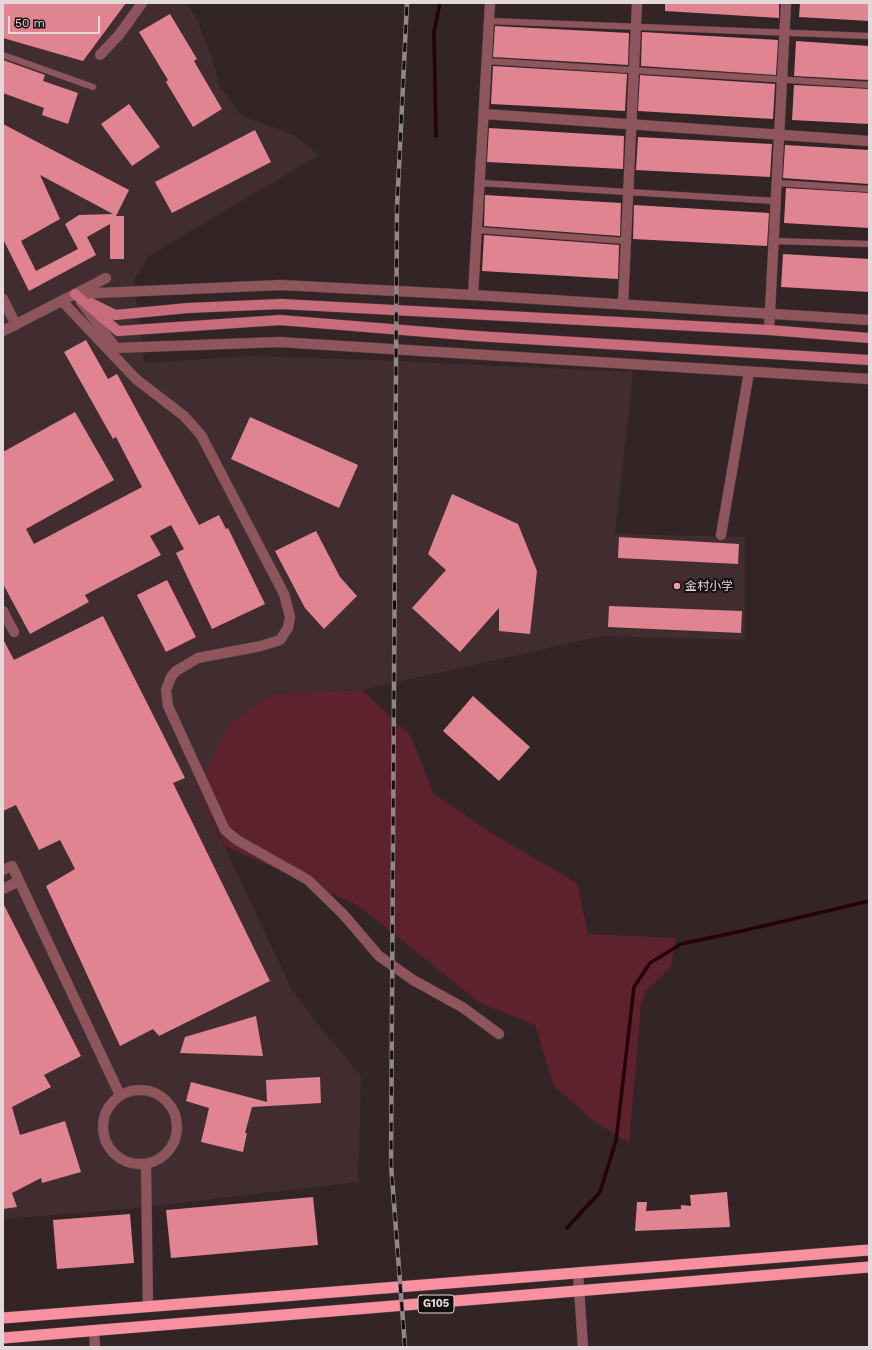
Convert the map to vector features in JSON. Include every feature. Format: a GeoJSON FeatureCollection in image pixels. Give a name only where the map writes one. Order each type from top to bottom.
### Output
{"type":"FeatureCollection","features":[{"type":"Feature","properties":{"kind":"highway","name":"G105"},"geometry":{"type":"LineString","coordinates":[[3,1318],[869,1250]]}},
{"type":"Feature","properties":{"kind":"highway","name":"G105"},"geometry":{"type":"LineString","coordinates":[[3,1338],[580,1292],[869,1267]]}},
{"type":"Feature","properties":{"kind":"main road"},"geometry":{"type":"LineString","coordinates":[[75,294],[116,315],[188,308],[281,304],[769,330],[869,338]]}},
{"type":"Feature","properties":{"kind":"main road"},"geometry":{"type":"LineString","coordinates":[[75,294],[118,331],[280,320],[476,336],[869,360]]}},
{"type":"Feature","properties":{"kind":"street"},"geometry":{"type":"LineString","coordinates":[[100,55],[119,35],[142,3]]}},
{"type":"Feature","properties":{"kind":"street"},"geometry":{"type":"LineString","coordinates":[[473,295],[490,3]]}},
{"type":"Feature","properties":{"kind":"street"},"geometry":{"type":"LineString","coordinates":[[623,304],[637,3]]}},
{"type":"Feature","properties":{"kind":"street"},"geometry":{"type":"LineString","coordinates":[[769,330],[786,3]]}},
{"type":"Feature","properties":{"kind":"street"},"geometry":{"type":"LineString","coordinates":[[484,114],[869,141]]}},
{"type":"Feature","properties":{"kind":"street"},"geometry":{"type":"LineString","coordinates":[[3,331],[106,278]]}},
{"type":"Feature","properties":{"kind":"street"},"geometry":{"type":"LineString","coordinates":[[75,294],[281,285],[473,295],[869,320]]}},
{"type":"Feature","properties":{"kind":"street"},"geometry":{"type":"LineString","coordinates":[[75,294],[116,348],[279,342],[869,379]]}},
{"type":"Feature","properties":{"kind":"street"},"geometry":{"type":"LineString","coordinates":[[3,299],[16,325]]}},
{"type":"Feature","properties":{"kind":"street"},"geometry":{"type":"LineString","coordinates":[[62,301],[136,379],[184,416],[201,435],[284,594],[290,617],[288,628],[280,640],[261,646],[198,658],[176,671],[166,690],[172,713],[225,830],[238,840],[274,859],[308,880],[344,914],[379,956],[413,980],[462,1007],[499,1034]]}},
{"type":"Feature","properties":{"kind":"street"},"geometry":{"type":"LineString","coordinates":[[721,535],[749,372]]}},
{"type":"Feature","properties":{"kind":"street"},"geometry":{"type":"LineString","coordinates":[[3,611],[14,632]]}},
{"type":"Feature","properties":{"kind":"street"},"geometry":{"type":"LineString","coordinates":[[3,870],[12,866],[20,881],[120,1095]]}},
{"type":"Feature","properties":{"kind":"street"},"geometry":{"type":"LineString","coordinates":[[3,889],[20,881]]}},
{"type":"Feature","properties":{"kind":"street"},"geometry":{"type":"LineString","coordinates":[[131,1090],[144,1090],[156,1093],[167,1100],[174,1110],[178,1123],[177,1136],[172,1147],[164,1157],[153,1163],[128,1163],[118,1157],[109,1148],[104,1138],[103,1125],[105,1114],[111,1103],[120,1095],[131,1090]]}},
{"type":"Feature","properties":{"kind":"street"},"geometry":{"type":"LineString","coordinates":[[146,1164],[148,1307]]}},
{"type":"Feature","properties":{"kind":"street"},"geometry":{"type":"LineString","coordinates":[[578,1274],[583,1347]]}},
{"type":"Feature","properties":{"kind":"street"},"geometry":{"type":"LineString","coordinates":[[94,1331],[95,1347]]}},
{"type":"Feature","properties":{"kind":"lane"},"geometry":{"type":"LineString","coordinates":[[489,21],[869,36]]}},
{"type":"Feature","properties":{"kind":"lane"},"geometry":{"type":"LineString","coordinates":[[3,55],[93,87]]}},
{"type":"Feature","properties":{"kind":"lane"},"geometry":{"type":"LineString","coordinates":[[486,61],[869,85]]}},
{"type":"Feature","properties":{"kind":"lane"},"geometry":{"type":"LineString","coordinates":[[480,183],[776,201]]}},
{"type":"Feature","properties":{"kind":"lane"},"geometry":{"type":"LineString","coordinates":[[777,184],[869,189]]}},
{"type":"Feature","properties":{"kind":"lane"},"geometry":{"type":"LineString","coordinates":[[477,230],[626,241]]}},
{"type":"Feature","properties":{"kind":"lane"},"geometry":{"type":"LineString","coordinates":[[774,241],[869,244]]}},
{"type":"Feature","properties":{"kind":"shaded area"},"geometry":{"type":"Polygon","coordinates":[[[3,3],[187,3],[197,20],[213,61],[219,85],[240,115],[294,135],[319,155],[149,256],[134,280],[144,363],[251,356],[633,372],[615,534],[745,537],[745,640],[602,636],[362,690],[274,694],[197,788],[292,990],[320,1027],[361,1076],[358,1182],[128,1209],[3,1219],[3,3]]]}},
{"type":"Feature","properties":{"kind":"shaded area"},"geometry":{"type":"Polygon","coordinates":[[[362,690],[411,736],[433,793],[491,833],[577,883],[588,934],[676,938],[671,967],[645,992],[641,1005],[629,1143],[595,1122],[554,1086],[535,1025],[480,1003],[359,906],[225,846],[197,788],[231,722],[273,694],[362,690]]]}},
{"type":"Feature","properties":{"kind":"building"},"geometry":{"type":"Polygon","coordinates":[[[3,3],[126,3],[83,61],[3,38],[3,3]]]}},
{"type":"Feature","properties":{"kind":"building"},"geometry":{"type":"Polygon","coordinates":[[[665,3],[779,3],[779,18],[665,11],[665,3]]]}},
{"type":"Feature","properties":{"kind":"building"},"geometry":{"type":"Polygon","coordinates":[[[800,3],[869,3],[869,21],[799,17],[800,3]]]}},
{"type":"Feature","properties":{"kind":"building"},"geometry":{"type":"Polygon","coordinates":[[[170,14],[197,59],[194,61],[222,109],[193,127],[166,82],[168,80],[139,32],[170,14]]]}},
{"type":"Feature","properties":{"kind":"building"},"geometry":{"type":"Polygon","coordinates":[[[495,26],[629,33],[628,65],[493,57],[495,26]]]}},
{"type":"Feature","properties":{"kind":"building"},"geometry":{"type":"Polygon","coordinates":[[[642,32],[778,40],[776,75],[641,66],[642,32]]]}},
{"type":"Feature","properties":{"kind":"building"},"geometry":{"type":"Polygon","coordinates":[[[796,41],[869,46],[869,80],[794,76],[796,41]]]}},
{"type":"Feature","properties":{"kind":"building"},"geometry":{"type":"Polygon","coordinates":[[[3,60],[45,75],[43,81],[78,93],[68,124],[42,115],[44,108],[3,93],[3,60]]]}},
{"type":"Feature","properties":{"kind":"building"},"geometry":{"type":"Polygon","coordinates":[[[493,66],[627,74],[625,111],[491,104],[493,66]]]}},
{"type":"Feature","properties":{"kind":"building"},"geometry":{"type":"Polygon","coordinates":[[[640,75],[775,84],[773,119],[638,111],[640,75]]]}},
{"type":"Feature","properties":{"kind":"building"},"geometry":{"type":"Polygon","coordinates":[[[794,85],[869,89],[869,124],[792,120],[794,85]]]}},
{"type":"Feature","properties":{"kind":"building"},"geometry":{"type":"Polygon","coordinates":[[[129,104],[160,147],[132,166],[101,124],[129,104]]]}},
{"type":"Feature","properties":{"kind":"building"},"geometry":{"type":"Polygon","coordinates":[[[3,124],[129,190],[116,216],[124,216],[124,259],[110,259],[110,224],[87,237],[96,255],[29,291],[3,239],[3,124]],[[40,175],[60,219],[21,241],[36,271],[78,249],[65,224],[79,215],[113,214],[40,175]]]}},
{"type":"Feature","properties":{"kind":"building"},"geometry":{"type":"Polygon","coordinates":[[[489,128],[624,136],[623,169],[487,162],[489,128]]]}},
{"type":"Feature","properties":{"kind":"building"},"geometry":{"type":"Polygon","coordinates":[[[255,130],[271,162],[172,213],[155,182],[255,130]]]}},
{"type":"Feature","properties":{"kind":"building"},"geometry":{"type":"Polygon","coordinates":[[[638,137],[772,144],[770,177],[636,170],[638,137]]]}},
{"type":"Feature","properties":{"kind":"building"},"geometry":{"type":"Polygon","coordinates":[[[785,145],[869,150],[869,184],[783,178],[785,145]]]}},
{"type":"Feature","properties":{"kind":"building"},"geometry":{"type":"Polygon","coordinates":[[[786,188],[869,193],[869,228],[784,223],[786,188]]]}},
{"type":"Feature","properties":{"kind":"building"},"geometry":{"type":"Polygon","coordinates":[[[485,195],[621,203],[620,236],[484,226],[485,195]]]}},
{"type":"Feature","properties":{"kind":"building"},"geometry":{"type":"Polygon","coordinates":[[[634,205],[769,213],[767,246],[633,239],[634,205]]]}},
{"type":"Feature","properties":{"kind":"building"},"geometry":{"type":"Polygon","coordinates":[[[484,235],[619,245],[618,279],[482,271],[484,235]]]}},
{"type":"Feature","properties":{"kind":"building"},"geometry":{"type":"Polygon","coordinates":[[[783,254],[869,259],[869,292],[781,287],[783,254]]]}},
{"type":"Feature","properties":{"kind":"building"},"geometry":{"type":"Polygon","coordinates":[[[86,340],[108,379],[117,374],[199,525],[219,515],[226,529],[228,528],[265,604],[212,629],[176,553],[184,549],[171,525],[150,536],[161,555],[85,595],[89,602],[30,634],[3,584],[3,452],[75,412],[114,480],[26,529],[34,544],[142,487],[116,437],[113,439],[64,352],[86,340]]]}},
{"type":"Feature","properties":{"kind":"building"},"geometry":{"type":"Polygon","coordinates":[[[250,417],[358,465],[339,508],[231,459],[250,417]]]}},
{"type":"Feature","properties":{"kind":"building"},"geometry":{"type":"Polygon","coordinates":[[[452,494],[518,524],[537,571],[530,634],[499,631],[499,608],[460,652],[412,608],[446,570],[428,554],[452,494]]]}},
{"type":"Feature","properties":{"kind":"building"},"geometry":{"type":"Polygon","coordinates":[[[316,531],[340,577],[357,596],[324,629],[305,608],[275,551],[316,531]]]}},
{"type":"Feature","properties":{"kind":"building"},"geometry":{"type":"Polygon","coordinates":[[[619,537],[739,544],[738,564],[618,558],[619,537]]]}},
{"type":"Feature","properties":{"kind":"building"},"geometry":{"type":"Polygon","coordinates":[[[167,580],[196,637],[166,652],[137,595],[167,580]]]}},
{"type":"Feature","properties":{"kind":"building"},"geometry":{"type":"Polygon","coordinates":[[[609,606],[742,611],[741,633],[608,627],[609,606]]]}},
{"type":"Feature","properties":{"kind":"building"},"geometry":{"type":"Polygon","coordinates":[[[103,616],[185,778],[173,783],[270,981],[159,1036],[153,1029],[120,1046],[46,886],[75,869],[60,840],[39,850],[16,805],[3,811],[3,639],[14,660],[103,616]]]}},
{"type":"Feature","properties":{"kind":"building"},"geometry":{"type":"Polygon","coordinates":[[[473,696],[530,747],[499,781],[443,731],[473,696]]]}},
{"type":"Feature","properties":{"kind":"building"},"geometry":{"type":"Polygon","coordinates":[[[3,903],[81,1056],[44,1075],[51,1087],[12,1107],[20,1135],[65,1121],[81,1172],[42,1183],[41,1178],[12,1193],[17,1207],[3,1209],[3,903]]]}},
{"type":"Feature","properties":{"kind":"building"},"geometry":{"type":"Polygon","coordinates":[[[256,1016],[263,1056],[180,1053],[185,1037],[256,1016]]]}},
{"type":"Feature","properties":{"kind":"building"},"geometry":{"type":"Polygon","coordinates":[[[320,1077],[321,1103],[252,1107],[245,1133],[247,1133],[243,1152],[201,1142],[209,1108],[186,1101],[191,1082],[267,1102],[266,1080],[320,1077]]]}},
{"type":"Feature","properties":{"kind":"building"},"geometry":{"type":"Polygon","coordinates":[[[727,1192],[730,1227],[635,1231],[637,1202],[647,1202],[646,1211],[681,1209],[681,1205],[691,1206],[690,1195],[727,1192]]]}},
{"type":"Feature","properties":{"kind":"building"},"geometry":{"type":"Polygon","coordinates":[[[313,1197],[318,1245],[171,1258],[166,1210],[313,1197]]]}},
{"type":"Feature","properties":{"kind":"building"},"geometry":{"type":"Polygon","coordinates":[[[130,1214],[134,1263],[57,1269],[53,1220],[130,1214]]]}},
{"type":"Feature","properties":{"kind":"waterway"},"geometry":{"type":"LineString","coordinates":[[436,136],[434,32],[440,3]]}},
{"type":"Feature","properties":{"kind":"waterway"},"geometry":{"type":"LineString","coordinates":[[567,1228],[600,1192],[616,1141],[634,987],[650,963],[681,944],[869,901]]}},
{"type":"Feature","properties":{"kind":"railway"},"geometry":{"type":"LineString","coordinates":[[405,1347],[391,1165],[397,208],[407,3]]}},
{"type":"Feature","properties":{"kind":"place","name":"金村小学"},"geometry":{"type":"Point","coordinates":[677,586]}}]}
